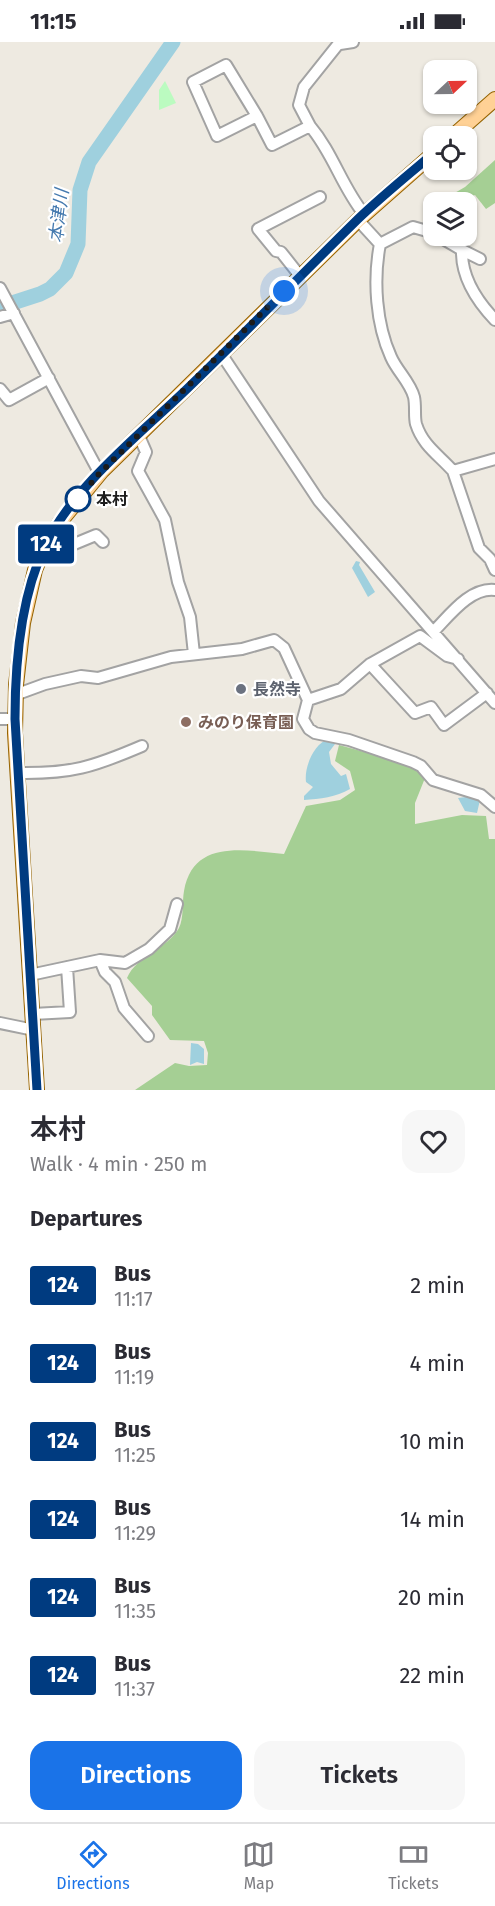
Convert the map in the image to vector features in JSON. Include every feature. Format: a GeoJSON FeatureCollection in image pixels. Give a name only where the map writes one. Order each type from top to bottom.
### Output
{"type":"FeatureCollection","features":[{"type":"Feature","properties":{"kind":"main road"},"geometry":{"type":"LineString","coordinates":[[464,126],[495,99]]}},
{"type":"Feature","properties":{"kind":"main road"},"geometry":{"type":"LineString","coordinates":[[37,1090],[15,695],[30,587],[46,544],[74,503],[99,474],[361,217],[423,163]]}},
{"type":"Feature","properties":{"kind":"street"},"geometry":{"type":"LineString","coordinates":[[353,42],[340,43],[304,87],[299,105],[310,126],[323,142],[361,217],[380,244],[375,282],[380,304],[381,333],[392,360],[414,396],[416,423],[422,438],[441,461],[453,471],[476,540],[495,570]]}},
{"type":"Feature","properties":{"kind":"street"},"geometry":{"type":"LineString","coordinates":[[257,116],[217,136],[193,82],[226,65],[257,116],[272,145],[310,126]]}},
{"type":"Feature","properties":{"kind":"street"},"geometry":{"type":"LineString","coordinates":[[300,276],[282,252],[276,251],[258,229],[320,197]]}},
{"type":"Feature","properties":{"kind":"street"},"geometry":{"type":"LineString","coordinates":[[380,244],[413,227],[423,230]]}},
{"type":"Feature","properties":{"kind":"street"},"geometry":{"type":"LineString","coordinates":[[455,246],[480,259]]}},
{"type":"Feature","properties":{"kind":"street"},"geometry":{"type":"LineString","coordinates":[[462,250],[462,263],[470,285],[482,307],[495,320]]}},
{"type":"Feature","properties":{"kind":"street"},"geometry":{"type":"LineString","coordinates":[[2,292],[99,474]]}},
{"type":"Feature","properties":{"kind":"street"},"geometry":{"type":"LineString","coordinates":[[0,317],[13,311]]}},
{"type":"Feature","properties":{"kind":"street"},"geometry":{"type":"LineString","coordinates":[[222,355],[319,501],[495,703]]}},
{"type":"Feature","properties":{"kind":"street"},"geometry":{"type":"LineString","coordinates":[[0,389],[9,400],[49,378]]}},
{"type":"Feature","properties":{"kind":"street"},"geometry":{"type":"LineString","coordinates":[[139,436],[146,452],[138,471],[165,520],[178,582],[190,617],[194,654]]}},
{"type":"Feature","properties":{"kind":"street"},"geometry":{"type":"LineString","coordinates":[[453,471],[495,459]]}},
{"type":"Feature","properties":{"kind":"street"},"geometry":{"type":"LineString","coordinates":[[46,544],[67,547],[96,535],[102,542]]}},
{"type":"Feature","properties":{"kind":"street"},"geometry":{"type":"LineString","coordinates":[[433,632],[465,601],[488,589],[495,590]]}},
{"type":"Feature","properties":{"kind":"street"},"geometry":{"type":"LineString","coordinates":[[308,700],[341,688],[370,664],[420,636],[447,656],[458,659]]}},
{"type":"Feature","properties":{"kind":"street"},"geometry":{"type":"LineString","coordinates":[[15,695],[45,684],[81,676],[106,677],[151,662],[194,654],[242,649],[279,641],[308,700],[303,719],[309,729],[315,733],[349,740],[413,762],[421,766],[433,780],[481,795],[495,807]]}},
{"type":"Feature","properties":{"kind":"street"},"geometry":{"type":"LineString","coordinates":[[370,664],[415,713],[431,706],[444,725],[487,693]]}},
{"type":"Feature","properties":{"kind":"street"},"geometry":{"type":"LineString","coordinates":[[0,719],[15,719]]}},
{"type":"Feature","properties":{"kind":"street"},"geometry":{"type":"LineString","coordinates":[[18,773],[54,774],[94,766],[142,746]]}},
{"type":"Feature","properties":{"kind":"street"},"geometry":{"type":"LineString","coordinates":[[30,975],[100,960],[125,963],[149,949],[170,929],[177,904]]}},
{"type":"Feature","properties":{"kind":"street"},"geometry":{"type":"LineString","coordinates":[[100,960],[105,972],[115,982],[124,1008],[148,1036]]}},
{"type":"Feature","properties":{"kind":"street"},"geometry":{"type":"LineString","coordinates":[[33,1014],[70,1012],[67,967]]}},
{"type":"Feature","properties":{"kind":"street"},"geometry":{"type":"LineString","coordinates":[[0,1023],[34,1030]]}},
{"type":"Feature","properties":{"kind":"green space"},"geometry":{"type":"Polygon","coordinates":[[[165,81],[176,103],[159,110],[159,90],[165,81]]]}},
{"type":"Feature","properties":{"kind":"green space"},"geometry":{"type":"Polygon","coordinates":[[[495,160],[495,203],[486,209],[477,198],[477,192],[456,192],[473,180],[477,180],[477,176],[495,160]]]}},
{"type":"Feature","properties":{"kind":"green space"},"geometry":{"type":"Polygon","coordinates":[[[339,745],[412,765],[425,778],[415,803],[415,824],[462,815],[486,816],[489,839],[495,839],[495,1090],[135,1090],[175,1063],[189,1066],[207,1065],[208,1053],[204,1041],[170,1040],[152,1015],[152,1006],[127,978],[138,963],[167,941],[179,928],[184,891],[189,874],[198,863],[209,855],[237,850],[284,854],[306,806],[340,800],[355,790],[350,771],[335,761],[339,745]]]}},
{"type":"Feature","properties":{"kind":"water"},"geometry":{"type":"Polygon","coordinates":[[[356,561],[360,562],[359,565],[375,592],[368,597],[352,568],[356,561]]]}},
{"type":"Feature","properties":{"kind":"water"},"geometry":{"type":"Polygon","coordinates":[[[328,739],[335,744],[329,752],[331,764],[341,776],[346,774],[350,789],[328,797],[304,800],[304,796],[313,787],[306,782],[308,763],[318,746],[328,739]]]}},
{"type":"Feature","properties":{"kind":"water"},"geometry":{"type":"Polygon","coordinates":[[[458,798],[480,800],[477,813],[465,811],[458,798]]]}},
{"type":"Feature","properties":{"kind":"water"},"geometry":{"type":"Polygon","coordinates":[[[191,1043],[198,1044],[204,1049],[204,1064],[197,1062],[190,1065],[191,1043]]]}},
{"type":"Feature","properties":{"kind":"waterway","name":"本津川"},"geometry":{"type":"LineString","coordinates":[[0,307],[50,289],[66,273],[78,244],[80,190],[89,162],[173,42]]}},
{"type":"Feature","properties":{"kind":"bus line","name":"124"},"geometry":{"type":"LineString","coordinates":[[37,1090],[15,719],[15,685],[30,587],[40,557],[60,522],[99,474],[358,219],[423,163]]}},
{"type":"Feature","properties":{"kind":"place","name":"本村"},"geometry":{"type":"Point","coordinates":[78,499]}},
{"type":"Feature","properties":{"kind":"place","name":"長然寺"},"geometry":{"type":"Point","coordinates":[241,689]}},
{"type":"Feature","properties":{"kind":"place","name":"みのり保育園"},"geometry":{"type":"Point","coordinates":[186,722]}},
{"type":"Feature","properties":{"kind":"route"},"geometry":{"type":"LineString","coordinates":[[78,499],[74,503],[99,474],[222,355],[284,291]]}}]}
